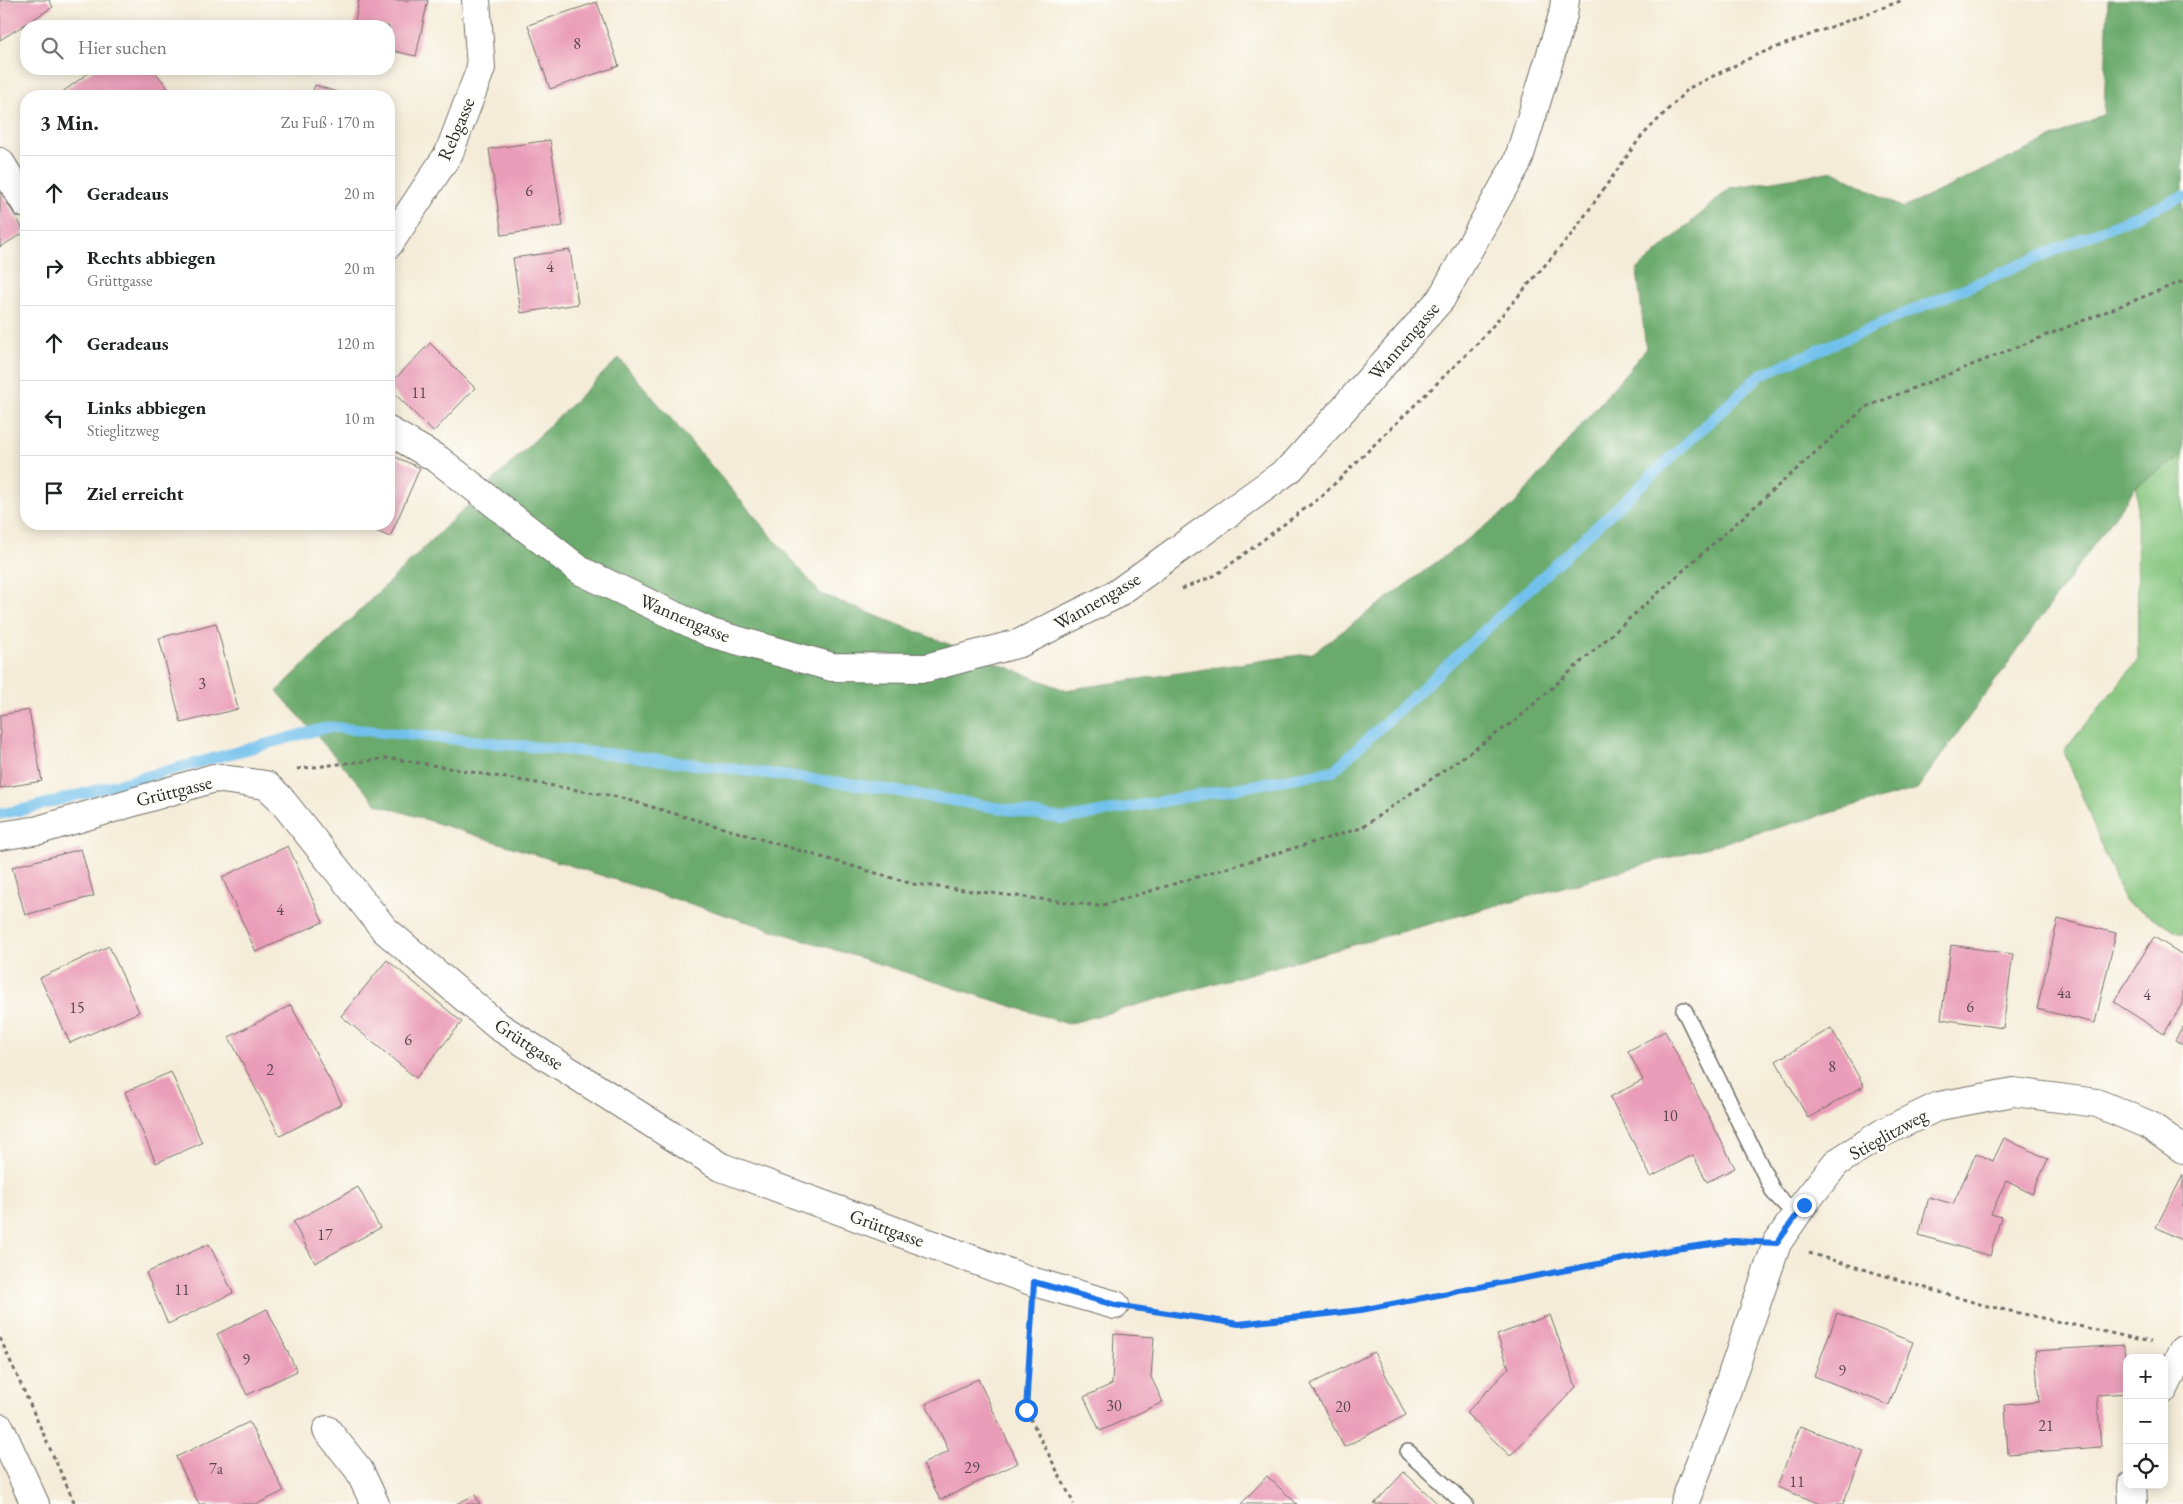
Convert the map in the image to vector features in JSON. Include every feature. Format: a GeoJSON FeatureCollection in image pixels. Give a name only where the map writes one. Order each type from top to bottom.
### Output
{"type":"FeatureCollection","features":[{"type":"Feature","properties":{"kind":"street","name":"Rebgasse"},"geometry":{"type":"LineString","coordinates":[[395,235],[449,153],[481,68],[476,0]]}},
{"type":"Feature","properties":{"kind":"street","name":"Wannengasse"},"geometry":{"type":"LineString","coordinates":[[395,434],[439,460],[581,571],[711,633],[832,667],[926,668],[1020,643],[1115,595],[1291,468],[1441,299],[1518,161],[1563,15],[1565,0]]}},
{"type":"Feature","properties":{"kind":"street"},"geometry":{"type":"LineString","coordinates":[[0,162],[20,194]]}},
{"type":"Feature","properties":{"kind":"street","name":"Grüttgasse"},"geometry":{"type":"LineString","coordinates":[[0,836],[40,830],[214,778],[266,785],[279,797],[385,930],[498,1026],[721,1167],[1034,1282],[1115,1305]]}},
{"type":"Feature","properties":{"kind":"street","name":"Stieglitzweg"},"geometry":{"type":"LineString","coordinates":[[1684,1504],[1718,1416],[1777,1243],[1836,1163],[1884,1132],[1940,1106],[2014,1092],[2097,1103],[2149,1125],[2183,1149]]}},
{"type":"Feature","properties":{"kind":"street"},"geometry":{"type":"LineString","coordinates":[[2168,1381],[2183,1350]]}},
{"type":"Feature","properties":{"kind":"street"},"geometry":{"type":"LineString","coordinates":[[0,1428],[35,1504]]}},
{"type":"Feature","properties":{"kind":"street"},"geometry":{"type":"LineString","coordinates":[[327,1430],[359,1470],[375,1504]]}},
{"type":"Feature","properties":{"kind":"street"},"geometry":{"type":"LineString","coordinates":[[2132,1489],[2133,1504]]}},
{"type":"Feature","properties":{"kind":"lane"},"geometry":{"type":"LineString","coordinates":[[1684,1010],[1774,1193],[1796,1215]]}},
{"type":"Feature","properties":{"kind":"lane"},"geometry":{"type":"LineString","coordinates":[[1408,1452],[1466,1504]]}},
{"type":"Feature","properties":{"kind":"path"},"geometry":{"type":"LineString","coordinates":[[1180,590],[1216,575],[1322,496],[1477,344],[1571,235],[1640,138],[1689,88],[1756,55],[1903,0]]}},
{"type":"Feature","properties":{"kind":"path"},"geometry":{"type":"LineString","coordinates":[[266,785],[276,771],[390,758],[618,797],[913,884],[1100,906],[1361,828],[1516,720],[1866,407],[2183,281]]}},
{"type":"Feature","properties":{"kind":"path"},"geometry":{"type":"LineString","coordinates":[[1115,1305],[1239,1324],[1361,1310],[1675,1249],[1734,1241],[1777,1243],[1983,1305],[2154,1342]]}},
{"type":"Feature","properties":{"kind":"path"},"geometry":{"type":"LineString","coordinates":[[1034,1282],[1026,1410],[1074,1504]]}},
{"type":"Feature","properties":{"kind":"path"},"geometry":{"type":"LineString","coordinates":[[0,1338],[75,1504]]}},
{"type":"Feature","properties":{"kind":"green space"},"geometry":{"type":"Polygon","coordinates":[[[2108,0],[2183,0],[2183,455],[2137,485],[1917,789],[1068,1024],[377,804],[277,691],[619,358],[821,594],[1065,690],[1313,653],[1514,505],[1646,349],[1637,270],[1730,188],[1834,171],[1903,208],[2104,114],[2108,0]]]}},
{"type":"Feature","properties":{"kind":"green space"},"geometry":{"type":"Polygon","coordinates":[[[2183,455],[2183,935],[2124,901],[2064,751],[2138,660],[2137,485],[2183,455]]]}},
{"type":"Feature","properties":{"kind":"building"},"geometry":{"type":"Polygon","coordinates":[[[0,0],[49,0],[53,7],[32,20],[20,20],[20,28],[0,40],[0,0]]]}},
{"type":"Feature","properties":{"kind":"building"},"geometry":{"type":"Polygon","coordinates":[[[359,0],[428,0],[416,56],[395,51],[395,20],[355,20],[359,0]]]}},
{"type":"Feature","properties":{"kind":"building"},"geometry":{"type":"Polygon","coordinates":[[[597,2],[619,66],[550,89],[528,25],[597,2]]]}},
{"type":"Feature","properties":{"kind":"building"},"geometry":{"type":"Polygon","coordinates":[[[86,75],[158,75],[169,90],[65,90],[86,75]]]}},
{"type":"Feature","properties":{"kind":"building"},"geometry":{"type":"Polygon","coordinates":[[[315,85],[330,90],[313,90],[315,85]]]}},
{"type":"Feature","properties":{"kind":"building"},"geometry":{"type":"Polygon","coordinates":[[[550,140],[563,226],[502,235],[489,149],[550,140]]]}},
{"type":"Feature","properties":{"kind":"building"},"geometry":{"type":"Polygon","coordinates":[[[0,191],[20,224],[20,235],[0,247],[0,191]]]}},
{"type":"Feature","properties":{"kind":"building"},"geometry":{"type":"Polygon","coordinates":[[[570,250],[578,304],[521,313],[513,258],[570,250]]]}},
{"type":"Feature","properties":{"kind":"building"},"geometry":{"type":"Polygon","coordinates":[[[430,343],[475,388],[433,432],[395,394],[395,379],[430,343]]]}},
{"type":"Feature","properties":{"kind":"building"},"geometry":{"type":"Polygon","coordinates":[[[395,457],[420,468],[395,526],[395,457]]]}},
{"type":"Feature","properties":{"kind":"building"},"geometry":{"type":"Polygon","coordinates":[[[373,530],[393,530],[390,537],[373,530]]]}},
{"type":"Feature","properties":{"kind":"building"},"geometry":{"type":"Polygon","coordinates":[[[216,623],[238,709],[181,723],[159,638],[216,623]]]}},
{"type":"Feature","properties":{"kind":"building"},"geometry":{"type":"Polygon","coordinates":[[[29,710],[42,781],[0,788],[0,715],[29,710]]]}},
{"type":"Feature","properties":{"kind":"building"},"geometry":{"type":"Polygon","coordinates":[[[288,846],[323,922],[256,952],[222,877],[288,846]]]}},
{"type":"Feature","properties":{"kind":"building"},"geometry":{"type":"Polygon","coordinates":[[[81,849],[94,896],[25,915],[12,867],[81,849]]]}},
{"type":"Feature","properties":{"kind":"building"},"geometry":{"type":"Polygon","coordinates":[[[2058,919],[2116,933],[2095,1023],[2037,1009],[2058,919]]]}},
{"type":"Feature","properties":{"kind":"building"},"geometry":{"type":"Polygon","coordinates":[[[2154,937],[2183,955],[2183,1002],[2164,1034],[2114,1002],[2154,937]]]}},
{"type":"Feature","properties":{"kind":"building"},"geometry":{"type":"Polygon","coordinates":[[[1951,945],[2013,954],[2003,1028],[1941,1019],[1951,945]]]}},
{"type":"Feature","properties":{"kind":"building"},"geometry":{"type":"Polygon","coordinates":[[[109,946],[139,1012],[70,1043],[40,978],[109,946]]]}},
{"type":"Feature","properties":{"kind":"building"},"geometry":{"type":"Polygon","coordinates":[[[387,960],[462,1022],[416,1078],[341,1016],[387,960]]]}},
{"type":"Feature","properties":{"kind":"building"},"geometry":{"type":"Polygon","coordinates":[[[291,1005],[342,1104],[280,1136],[229,1037],[291,1005]]]}},
{"type":"Feature","properties":{"kind":"building"},"geometry":{"type":"Polygon","coordinates":[[[2183,1027],[2183,1045],[2175,1040],[2183,1027]]]}},
{"type":"Feature","properties":{"kind":"building"},"geometry":{"type":"Polygon","coordinates":[[[1831,1028],[1864,1086],[1808,1118],[1776,1061],[1831,1028]]]}},
{"type":"Feature","properties":{"kind":"building"},"geometry":{"type":"Polygon","coordinates":[[[1665,1031],[1735,1168],[1707,1182],[1693,1155],[1651,1177],[1610,1097],[1643,1080],[1628,1051],[1665,1031]]]}},
{"type":"Feature","properties":{"kind":"building"},"geometry":{"type":"Polygon","coordinates":[[[171,1072],[202,1143],[156,1163],[125,1092],[171,1072]]]}},
{"type":"Feature","properties":{"kind":"building"},"geometry":{"type":"Polygon","coordinates":[[[2004,1138],[2048,1159],[2032,1194],[2006,1181],[1991,1214],[2001,1217],[1990,1256],[1919,1235],[1929,1197],[1953,1204],[1976,1153],[1993,1161],[2004,1138]]]}},
{"type":"Feature","properties":{"kind":"building"},"geometry":{"type":"Polygon","coordinates":[[[2183,1175],[2183,1241],[2156,1227],[2183,1175]]]}},
{"type":"Feature","properties":{"kind":"building"},"geometry":{"type":"Polygon","coordinates":[[[358,1187],[380,1228],[315,1263],[293,1222],[358,1187]]]}},
{"type":"Feature","properties":{"kind":"building"},"geometry":{"type":"Polygon","coordinates":[[[209,1244],[233,1293],[168,1324],[146,1273],[209,1244]]]}},
{"type":"Feature","properties":{"kind":"building"},"geometry":{"type":"Polygon","coordinates":[[[267,1309],[297,1371],[247,1395],[217,1334],[267,1309]]]}},
{"type":"Feature","properties":{"kind":"building"},"geometry":{"type":"Polygon","coordinates":[[[1837,1313],[1913,1342],[1889,1405],[1814,1376],[1837,1313]]]}},
{"type":"Feature","properties":{"kind":"building"},"geometry":{"type":"Polygon","coordinates":[[[1550,1315],[1576,1387],[1510,1456],[1466,1413],[1509,1368],[1497,1335],[1550,1315]]]}},
{"type":"Feature","properties":{"kind":"building"},"geometry":{"type":"Polygon","coordinates":[[[1114,1334],[1154,1337],[1151,1377],[1163,1402],[1100,1431],[1084,1397],[1112,1384],[1114,1334]]]}},
{"type":"Feature","properties":{"kind":"building"},"geometry":{"type":"Polygon","coordinates":[[[2124,1345],[2123,1393],[2097,1395],[2101,1447],[2008,1454],[2005,1405],[2039,1402],[2035,1351],[2124,1345]]]}},
{"type":"Feature","properties":{"kind":"building"},"geometry":{"type":"Polygon","coordinates":[[[1374,1352],[1406,1415],[1344,1447],[1311,1384],[1374,1352]]]}},
{"type":"Feature","properties":{"kind":"building"},"geometry":{"type":"Polygon","coordinates":[[[978,1379],[1018,1463],[940,1500],[923,1464],[949,1451],[926,1404],[978,1379]]]}},
{"type":"Feature","properties":{"kind":"building"},"geometry":{"type":"Polygon","coordinates":[[[249,1422],[284,1491],[257,1504],[199,1504],[176,1457],[249,1422]]]}},
{"type":"Feature","properties":{"kind":"building"},"geometry":{"type":"Polygon","coordinates":[[[1800,1426],[1864,1451],[1843,1504],[1821,1504],[1777,1487],[1800,1426]]]}},
{"type":"Feature","properties":{"kind":"building"},"geometry":{"type":"Polygon","coordinates":[[[1404,1472],[1438,1504],[1374,1504],[1404,1472]]]}},
{"type":"Feature","properties":{"kind":"building"},"geometry":{"type":"Polygon","coordinates":[[[1267,1476],[1297,1504],[1241,1504],[1267,1476]]]}},
{"type":"Feature","properties":{"kind":"building"},"geometry":{"type":"Polygon","coordinates":[[[475,1495],[480,1504],[456,1504],[475,1495]]]}},
{"type":"Feature","properties":{"kind":"waterway"},"geometry":{"type":"LineString","coordinates":[[0,814],[26,809],[329,727],[629,756],[859,785],[1064,819],[1333,771],[1760,375],[2183,196]]}},
{"type":"Feature","properties":{"kind":"route"},"geometry":{"type":"LineString","coordinates":[[1026,1410],[1034,1282],[1115,1305],[1239,1324],[1361,1310],[1526,1280],[1675,1249],[1734,1241],[1777,1243],[1804,1205]]}}]}
